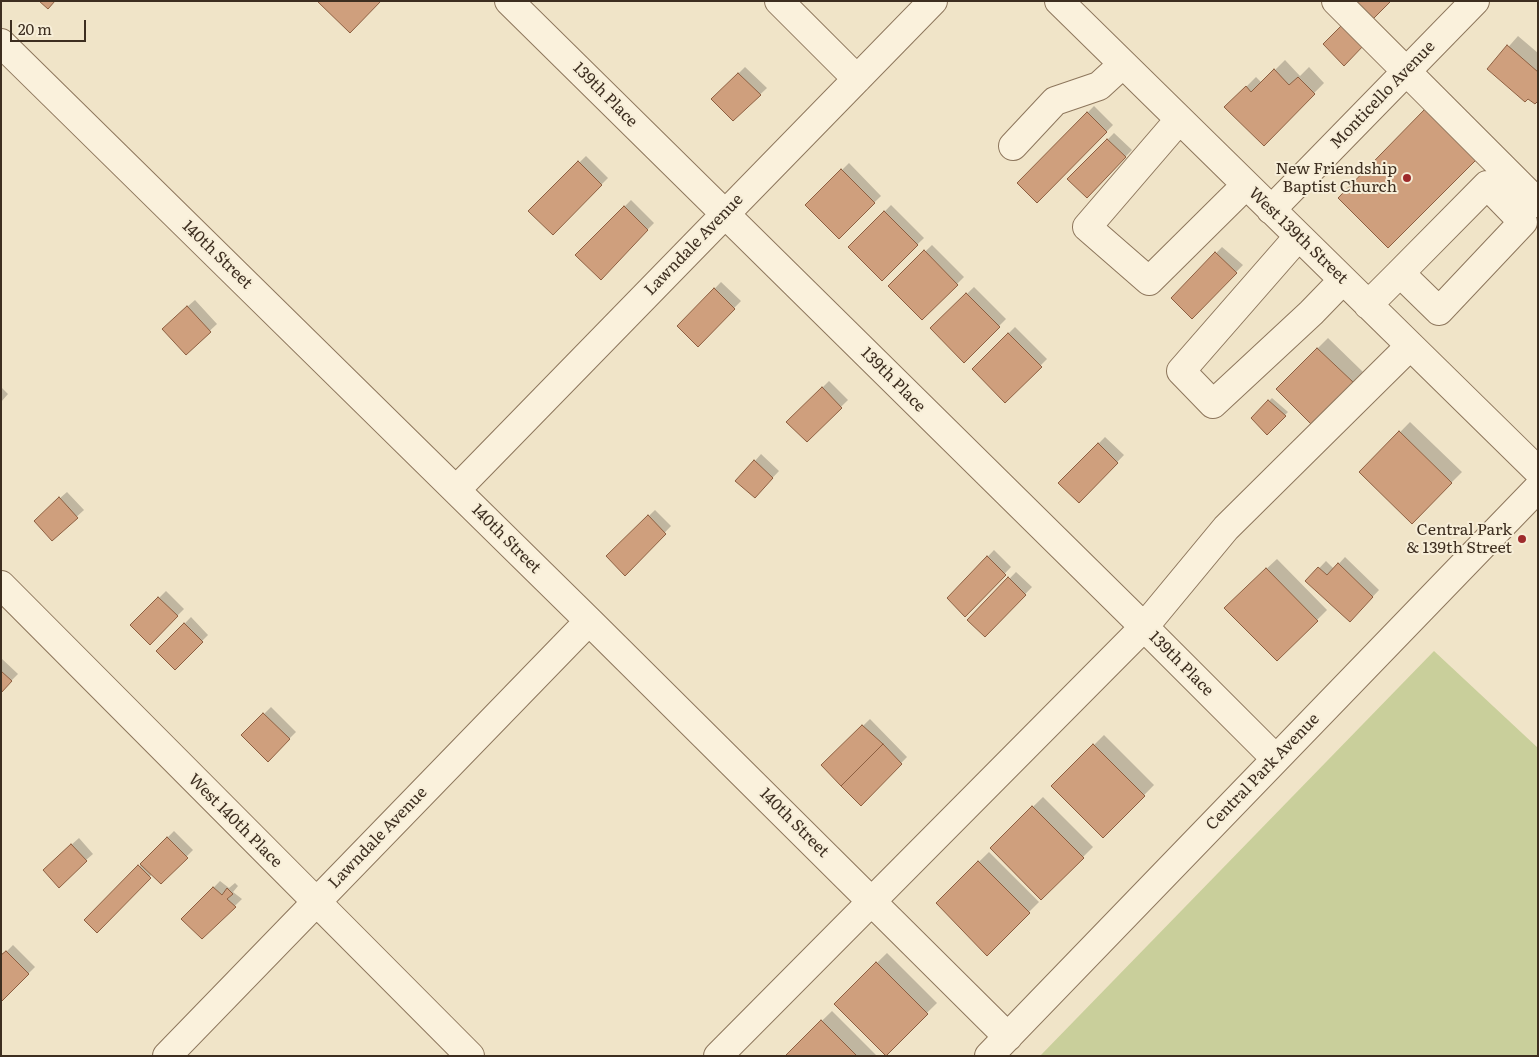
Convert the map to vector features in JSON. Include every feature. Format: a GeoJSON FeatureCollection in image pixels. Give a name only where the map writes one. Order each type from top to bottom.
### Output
{"type":"FeatureCollection","features":[{"type":"Feature","properties":{"kind":"street","name":"139th Place"},"geometry":{"type":"LineString","coordinates":[[509,1],[1276,759]]}},
{"type":"Feature","properties":{"kind":"street"},"geometry":{"type":"LineString","coordinates":[[779,1],[857,79]]}},
{"type":"Feature","properties":{"kind":"street","name":"Lawndale Avenue"},"geometry":{"type":"LineString","coordinates":[[456,490],[933,1]]}},
{"type":"Feature","properties":{"kind":"street","name":"West 139th Street"},"geometry":{"type":"LineString","coordinates":[[1059,1],[1538,471]]}},
{"type":"Feature","properties":{"kind":"street"},"geometry":{"type":"LineString","coordinates":[[1336,1],[1538,202]]}},
{"type":"Feature","properties":{"kind":"street","name":"Monticello Avenue"},"geometry":{"type":"LineString","coordinates":[[1271,210],[1475,1]]}},
{"type":"Feature","properties":{"kind":"street","name":"140th Street"},"geometry":{"type":"LineString","coordinates":[[1,43],[1008,1036]]}},
{"type":"Feature","properties":{"kind":"street"},"geometry":{"type":"LineString","coordinates":[[1013,146],[1055,101],[1099,86],[1123,64]]}},
{"type":"Feature","properties":{"kind":"street"},"geometry":{"type":"LineString","coordinates":[[1179,120],[1087,228],[1149,281],[1246,185]]}},
{"type":"Feature","properties":{"kind":"street"},"geometry":{"type":"LineString","coordinates":[[1368,305],[1400,273],[1488,185],[1523,222],[1440,311],[1400,273]]}},
{"type":"Feature","properties":{"kind":"street"},"geometry":{"type":"LineString","coordinates":[[1298,237],[1181,371],[1213,404],[1311,313],[1343,280]]}},
{"type":"Feature","properties":{"kind":"street"},"geometry":{"type":"LineString","coordinates":[[718,1056],[1144,627],[1226,528],[1410,346]]}},
{"type":"Feature","properties":{"kind":"street","name":"Central Park Avenue"},"geometry":{"type":"LineString","coordinates":[[989,1056],[1538,488]]}},
{"type":"Feature","properties":{"kind":"street","name":"West 140th Place"},"geometry":{"type":"LineString","coordinates":[[1,586],[470,1056]]}},
{"type":"Feature","properties":{"kind":"street","name":"Lawndale Avenue"},"geometry":{"type":"LineString","coordinates":[[167,1056],[589,621]]}},
{"type":"Feature","properties":{"kind":"green space"},"geometry":{"type":"Polygon","coordinates":[[[1434,651],[1538,748],[1538,1056],[1040,1056],[1434,651]]]}},
{"type":"Feature","properties":{"kind":"building"},"geometry":{"type":"Polygon","coordinates":[[[39,1],[55,1],[48,9],[39,1]]]}},
{"type":"Feature","properties":{"kind":"building"},"geometry":{"type":"Polygon","coordinates":[[[317,1],[381,1],[350,33],[317,1]]]}},
{"type":"Feature","properties":{"kind":"building"},"geometry":{"type":"Polygon","coordinates":[[[1350,1],[1390,1],[1390,2],[1371,21],[1350,1]]]}},
{"type":"Feature","properties":{"kind":"building"},"geometry":{"type":"Polygon","coordinates":[[[1344,23],[1365,44],[1344,66],[1323,44],[1344,23]]]}},
{"type":"Feature","properties":{"kind":"building"},"geometry":{"type":"Polygon","coordinates":[[[1507,45],[1538,72],[1538,101],[1535,104],[1528,99],[1525,102],[1487,69],[1507,45]]]}},
{"type":"Feature","properties":{"kind":"building"},"geometry":{"type":"Polygon","coordinates":[[[1274,69],[1289,85],[1298,77],[1315,94],[1264,146],[1224,107],[1246,86],[1251,92],[1274,69]]]}},
{"type":"Feature","properties":{"kind":"building"},"geometry":{"type":"Polygon","coordinates":[[[738,73],[761,95],[733,121],[711,99],[738,73]]]}},
{"type":"Feature","properties":{"kind":"building","name":"New Friendship Baptist Church"},"geometry":{"type":"Polygon","coordinates":[[[1425,109],[1477,159],[1388,248],[1338,198],[1425,109]]]}},
{"type":"Feature","properties":{"kind":"building"},"geometry":{"type":"Polygon","coordinates":[[[1087,112],[1107,132],[1037,203],[1017,183],[1087,112]]]}},
{"type":"Feature","properties":{"kind":"building"},"geometry":{"type":"Polygon","coordinates":[[[1107,139],[1126,157],[1087,198],[1067,179],[1107,139]]]}},
{"type":"Feature","properties":{"kind":"building"},"geometry":{"type":"Polygon","coordinates":[[[578,161],[602,185],[553,235],[528,211],[578,161]]]}},
{"type":"Feature","properties":{"kind":"building"},"geometry":{"type":"Polygon","coordinates":[[[841,169],[875,203],[839,239],[805,205],[841,169]]]}},
{"type":"Feature","properties":{"kind":"building"},"geometry":{"type":"Polygon","coordinates":[[[624,206],[648,230],[601,280],[575,255],[624,206]]]}},
{"type":"Feature","properties":{"kind":"building"},"geometry":{"type":"Polygon","coordinates":[[[884,211],[918,245],[882,281],[848,247],[884,211]]]}},
{"type":"Feature","properties":{"kind":"building"},"geometry":{"type":"Polygon","coordinates":[[[924,250],[958,285],[922,320],[888,286],[924,250]]]}},
{"type":"Feature","properties":{"kind":"building"},"geometry":{"type":"Polygon","coordinates":[[[1215,252],[1237,273],[1192,319],[1171,298],[1215,252]]]}},
{"type":"Feature","properties":{"kind":"building"},"geometry":{"type":"Polygon","coordinates":[[[714,288],[735,309],[698,347],[677,326],[714,288]]]}},
{"type":"Feature","properties":{"kind":"building"},"geometry":{"type":"Polygon","coordinates":[[[966,293],[1000,327],[964,363],[930,328],[966,293]]]}},
{"type":"Feature","properties":{"kind":"building"},"geometry":{"type":"Polygon","coordinates":[[[187,306],[211,332],[186,355],[162,329],[187,306]]]}},
{"type":"Feature","properties":{"kind":"building"},"geometry":{"type":"Polygon","coordinates":[[[1008,333],[1042,367],[1005,403],[972,369],[1008,333]]]}},
{"type":"Feature","properties":{"kind":"building"},"geometry":{"type":"Polygon","coordinates":[[[1317,348],[1354,383],[1313,426],[1276,389],[1317,348]]]}},
{"type":"Feature","properties":{"kind":"building"},"geometry":{"type":"Polygon","coordinates":[[[822,387],[842,408],[807,442],[786,422],[822,387]]]}},
{"type":"Feature","properties":{"kind":"building"},"geometry":{"type":"Polygon","coordinates":[[[1268,400],[1286,416],[1267,435],[1251,418],[1268,400]]]}},
{"type":"Feature","properties":{"kind":"building"},"geometry":{"type":"Polygon","coordinates":[[[1399,431],[1452,483],[1412,524],[1359,472],[1399,431]]]}},
{"type":"Feature","properties":{"kind":"building"},"geometry":{"type":"Polygon","coordinates":[[[1098,443],[1118,463],[1079,503],[1058,483],[1098,443]]]}},
{"type":"Feature","properties":{"kind":"building"},"geometry":{"type":"Polygon","coordinates":[[[754,460],[773,478],[755,498],[735,481],[754,460]]]}},
{"type":"Feature","properties":{"kind":"building"},"geometry":{"type":"Polygon","coordinates":[[[59,497],[78,518],[52,541],[34,521],[59,497]]]}},
{"type":"Feature","properties":{"kind":"building"},"geometry":{"type":"Polygon","coordinates":[[[648,515],[666,534],[625,576],[606,556],[648,515]]]}},
{"type":"Feature","properties":{"kind":"building"},"geometry":{"type":"Polygon","coordinates":[[[987,556],[1006,575],[965,617],[947,598],[987,556]]]}},
{"type":"Feature","properties":{"kind":"building"},"geometry":{"type":"Polygon","coordinates":[[[1338,563],[1373,597],[1350,622],[1305,581],[1318,567],[1327,575],[1338,563]]]}},
{"type":"Feature","properties":{"kind":"building"},"geometry":{"type":"Polygon","coordinates":[[[1266,568],[1318,621],[1277,661],[1224,608],[1266,568]]]}},
{"type":"Feature","properties":{"kind":"building"},"geometry":{"type":"Polygon","coordinates":[[[1008,577],[1026,595],[985,637],[967,620],[1008,577]]]}},
{"type":"Feature","properties":{"kind":"building"},"geometry":{"type":"Polygon","coordinates":[[[158,597],[178,616],[150,645],[130,625],[158,597]]]}},
{"type":"Feature","properties":{"kind":"building"},"geometry":{"type":"Polygon","coordinates":[[[184,623],[203,642],[175,670],[156,651],[184,623]]]}},
{"type":"Feature","properties":{"kind":"building"},"geometry":{"type":"Polygon","coordinates":[[[1,671],[12,681],[1,693],[1,671]]]}},
{"type":"Feature","properties":{"kind":"building"},"geometry":{"type":"Polygon","coordinates":[[[263,713],[290,739],[268,762],[241,735],[263,713]]]}},
{"type":"Feature","properties":{"kind":"building"},"geometry":{"type":"Polygon","coordinates":[[[862,725],[883,744],[841,786],[821,765],[862,725]]]}},
{"type":"Feature","properties":{"kind":"building"},"geometry":{"type":"Polygon","coordinates":[[[883,744],[902,764],[861,806],[841,786],[883,744]]]}},
{"type":"Feature","properties":{"kind":"building"},"geometry":{"type":"Polygon","coordinates":[[[1093,744],[1145,796],[1103,838],[1051,786],[1093,744]]]}},
{"type":"Feature","properties":{"kind":"building"},"geometry":{"type":"Polygon","coordinates":[[[1032,806],[1084,858],[1041,900],[990,848],[1032,806]]]}},
{"type":"Feature","properties":{"kind":"building"},"geometry":{"type":"Polygon","coordinates":[[[167,837],[188,858],[161,884],[140,864],[167,837]]]}},
{"type":"Feature","properties":{"kind":"building"},"geometry":{"type":"Polygon","coordinates":[[[71,844],[87,861],[59,888],[43,870],[71,844]]]}},
{"type":"Feature","properties":{"kind":"building"},"geometry":{"type":"Polygon","coordinates":[[[978,861],[1030,913],[987,956],[936,903],[978,861]]]}},
{"type":"Feature","properties":{"kind":"building"},"geometry":{"type":"Polygon","coordinates":[[[138,865],[151,878],[97,933],[84,920],[138,865]]]}},
{"type":"Feature","properties":{"kind":"building"},"geometry":{"type":"Polygon","coordinates":[[[213,887],[222,895],[227,888],[233,894],[227,899],[236,907],[202,939],[181,919],[213,887]]]}},
{"type":"Feature","properties":{"kind":"building"},"geometry":{"type":"Polygon","coordinates":[[[6,951],[29,974],[1,1002],[1,955],[6,951]]]}},
{"type":"Feature","properties":{"kind":"building"},"geometry":{"type":"Polygon","coordinates":[[[876,962],[928,1014],[886,1056],[834,1004],[876,962]]]}},
{"type":"Feature","properties":{"kind":"building"},"geometry":{"type":"Polygon","coordinates":[[[821,1020],[857,1056],[785,1056],[821,1020]]]}},
{"type":"Feature","properties":{"kind":"place","name":"New Friendship Baptist Church"},"geometry":{"type":"Point","coordinates":[1407,178]}},
{"type":"Feature","properties":{"kind":"place","name":"Central Park & 139th Street"},"geometry":{"type":"Point","coordinates":[1522,539]}}]}
